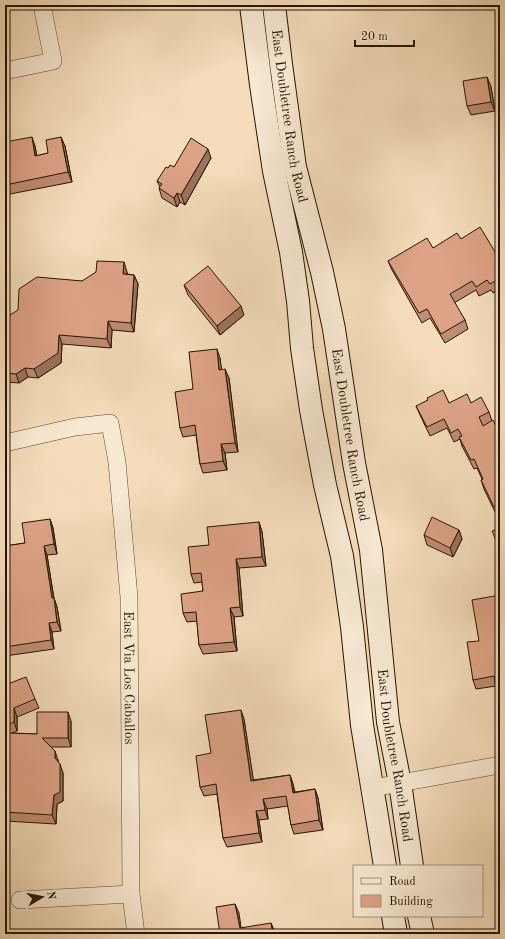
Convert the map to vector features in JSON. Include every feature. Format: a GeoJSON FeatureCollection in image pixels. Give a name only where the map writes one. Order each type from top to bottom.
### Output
{"type":"FeatureCollection","features":[{"type":"Feature","properties":{"kind":"main road","name":"East Doubletree Ranch Road"},"geometry":{"type":"LineString","coordinates":[[251,5],[274,171],[291,252],[311,410],[325,485],[342,556],[352,627],[362,725],[385,865]]}},
{"type":"Feature","properties":{"kind":"main road","name":"East Doubletree Ranch Road"},"geometry":{"type":"LineString","coordinates":[[274,5],[295,167],[322,272],[332,322],[354,463],[371,550],[388,722],[400,783],[412,865]]}},
{"type":"Feature","properties":{"kind":"main road"},"geometry":{"type":"LineString","coordinates":[[256,43],[278,40]]}},
{"type":"Feature","properties":{"kind":"main road"},"geometry":{"type":"LineString","coordinates":[[393,917],[396,934]]}},
{"type":"Feature","properties":{"kind":"main road"},"geometry":{"type":"LineString","coordinates":[[419,917],[422,934]]}},
{"type":"Feature","properties":{"kind":"street"},"geometry":{"type":"LineString","coordinates":[[5,71],[53,61],[42,5]]}},
{"type":"Feature","properties":{"kind":"street","name":"East Via Los Caballos"},"geometry":{"type":"LineString","coordinates":[[5,444],[75,427],[110,423],[117,462],[129,597],[131,894],[136,934]]}},
{"type":"Feature","properties":{"kind":"street"},"geometry":{"type":"LineString","coordinates":[[373,788],[500,765]]}},
{"type":"Feature","properties":{"kind":"street"},"geometry":{"type":"LineString","coordinates":[[20,900],[131,894]]}},
{"type":"Feature","properties":{"kind":"building"},"geometry":{"type":"Polygon","coordinates":[[[487,77],[491,102],[467,106],[463,81],[487,77]]]}},
{"type":"Feature","properties":{"kind":"building"},"geometry":{"type":"Polygon","coordinates":[[[32,137],[35,156],[48,153],[46,140],[61,137],[68,172],[5,185],[5,142],[32,137]]]}},
{"type":"Feature","properties":{"kind":"building"},"geometry":{"type":"Polygon","coordinates":[[[191,138],[208,149],[181,195],[177,193],[174,198],[159,188],[162,184],[157,181],[166,167],[168,168],[170,165],[174,167],[191,138]]]}},
{"type":"Feature","properties":{"kind":"building"},"geometry":{"type":"Polygon","coordinates":[[[480,227],[500,260],[500,278],[490,284],[487,280],[476,287],[472,281],[450,294],[465,320],[441,334],[427,309],[419,313],[388,261],[427,238],[433,248],[457,233],[461,239],[480,227]]]}},
{"type":"Feature","properties":{"kind":"building"},"geometry":{"type":"Polygon","coordinates":[[[97,261],[124,262],[123,274],[134,275],[131,323],[108,321],[107,339],[59,335],[58,353],[34,369],[25,368],[16,374],[5,373],[5,318],[18,310],[19,289],[37,277],[82,281],[96,272],[97,261]]]}},
{"type":"Feature","properties":{"kind":"building"},"geometry":{"type":"Polygon","coordinates":[[[208,266],[241,306],[217,326],[184,285],[208,266]]]}},
{"type":"Feature","properties":{"kind":"building"},"geometry":{"type":"Polygon","coordinates":[[[217,349],[219,370],[225,369],[235,443],[221,444],[223,461],[200,464],[195,425],[180,428],[175,392],[193,389],[189,352],[217,349]]]}},
{"type":"Feature","properties":{"kind":"building"},"geometry":{"type":"Polygon","coordinates":[[[443,390],[449,403],[467,394],[471,403],[481,397],[489,412],[479,417],[483,426],[493,420],[500,434],[500,448],[498,449],[500,452],[500,504],[494,507],[481,480],[483,479],[474,459],[471,460],[459,437],[462,436],[458,429],[451,433],[444,419],[427,427],[416,406],[428,400],[427,398],[443,390]]]}},
{"type":"Feature","properties":{"kind":"building"},"geometry":{"type":"Polygon","coordinates":[[[432,517],[459,530],[450,548],[424,535],[432,517]]]}},
{"type":"Feature","properties":{"kind":"building"},"geometry":{"type":"Polygon","coordinates":[[[50,519],[54,544],[44,546],[57,622],[49,623],[51,640],[5,647],[5,546],[25,543],[22,523],[50,519]]]}},
{"type":"Feature","properties":{"kind":"building"},"geometry":{"type":"Polygon","coordinates":[[[259,522],[262,557],[236,559],[240,607],[230,608],[234,642],[199,645],[196,612],[183,613],[181,594],[203,591],[201,573],[191,574],[188,547],[209,545],[207,527],[259,522]]]}},
{"type":"Feature","properties":{"kind":"building"},"geometry":{"type":"Polygon","coordinates":[[[500,528],[500,550],[492,531],[500,528]]]}},
{"type":"Feature","properties":{"kind":"building"},"geometry":{"type":"Polygon","coordinates":[[[500,595],[500,689],[496,689],[494,676],[473,680],[467,642],[479,641],[472,600],[500,595]]]}},
{"type":"Feature","properties":{"kind":"building"},"geometry":{"type":"Polygon","coordinates":[[[26,677],[35,699],[14,708],[14,722],[5,726],[5,685],[26,677]]]}},
{"type":"Feature","properties":{"kind":"building"},"geometry":{"type":"Polygon","coordinates":[[[241,710],[251,781],[290,775],[293,793],[315,789],[319,820],[291,825],[286,796],[263,799],[265,810],[256,811],[259,833],[223,838],[216,784],[200,787],[196,756],[211,753],[205,715],[241,710]]]}},
{"type":"Feature","properties":{"kind":"building"},"geometry":{"type":"Polygon","coordinates":[[[37,712],[68,712],[68,738],[42,738],[55,751],[55,758],[60,764],[60,792],[54,795],[52,815],[5,812],[5,733],[37,734],[37,712]]]}},
{"type":"Feature","properties":{"kind":"building"},"geometry":{"type":"Polygon","coordinates":[[[235,904],[240,928],[271,923],[273,934],[220,934],[216,907],[235,904]]]}}]}
